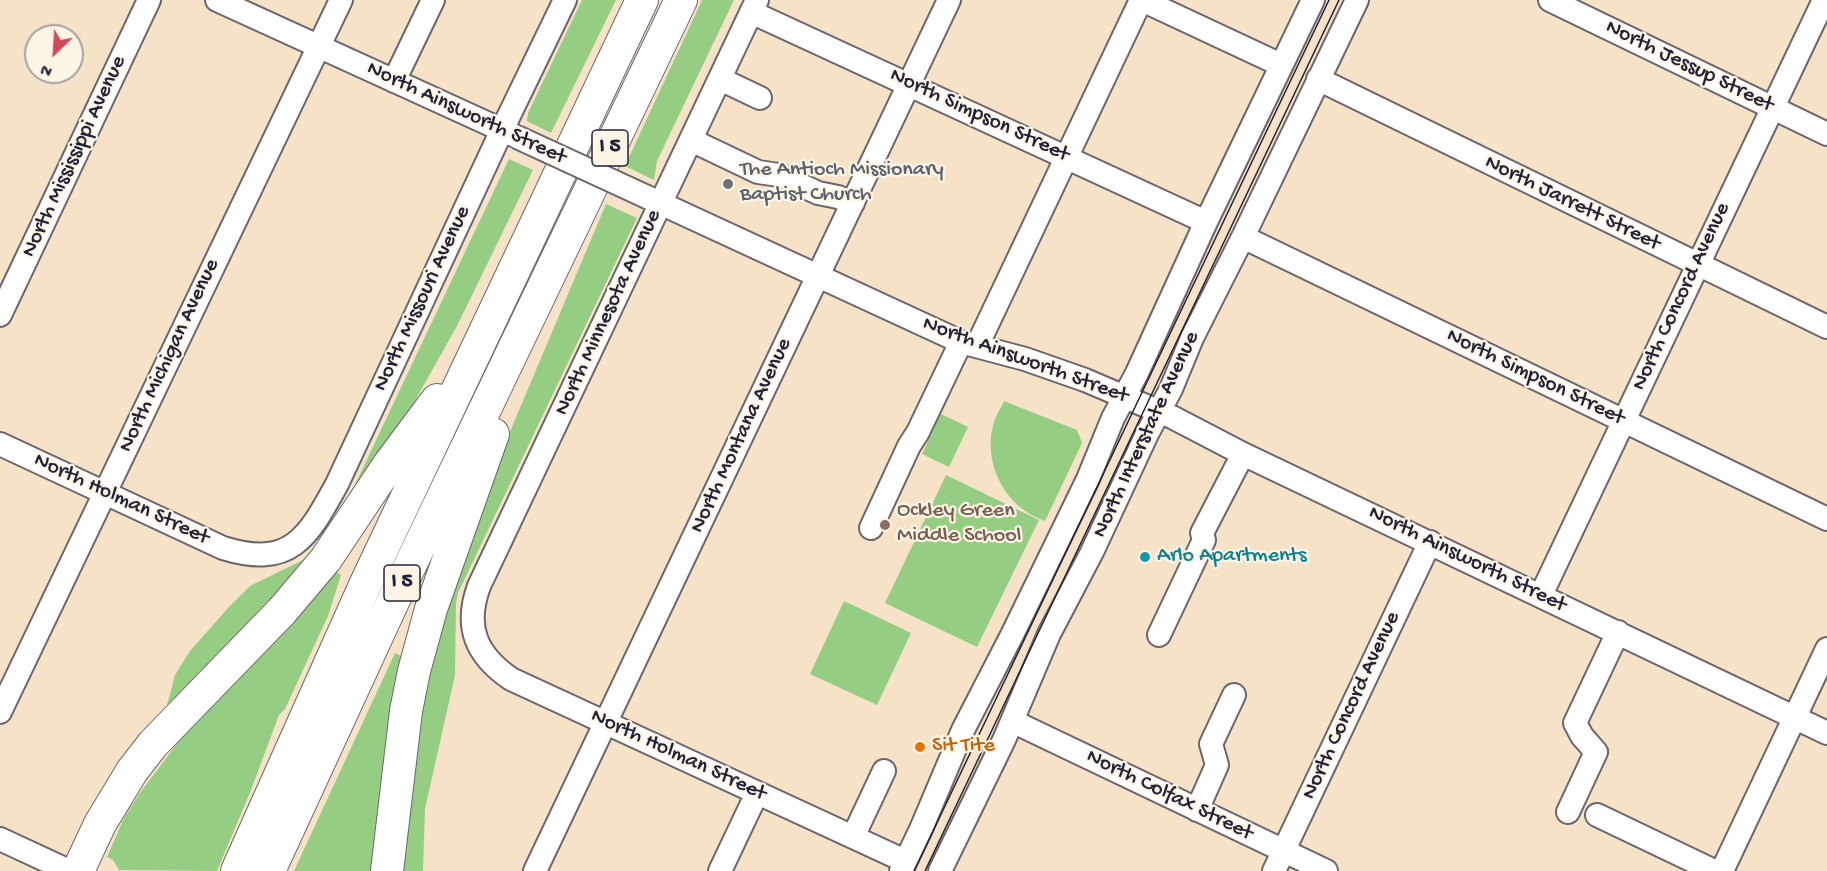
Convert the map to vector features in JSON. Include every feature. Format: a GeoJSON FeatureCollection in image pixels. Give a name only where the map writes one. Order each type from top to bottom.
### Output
{"type":"FeatureCollection","features":[{"type":"Feature","properties":{"kind":"highway","name":"I 5"},"geometry":{"type":"LineString","coordinates":[[237,871],[361,593],[642,0]]}},
{"type":"Feature","properties":{"kind":"highway","name":"I 5"},"geometry":{"type":"LineString","coordinates":[[269,871],[396,596],[681,0]]}},
{"type":"Feature","properties":{"kind":"highway"},"geometry":{"type":"LineString","coordinates":[[387,871],[406,711],[422,640],[540,297]]}},
{"type":"Feature","properties":{"kind":"highway"},"geometry":{"type":"LineString","coordinates":[[78,871],[100,824],[132,771],[153,744],[282,611],[326,560],[390,463],[478,344]]}},
{"type":"Feature","properties":{"kind":"street","name":"North Mississippi Avenue"},"geometry":{"type":"LineString","coordinates":[[0,315],[149,0]]}},
{"type":"Feature","properties":{"kind":"street","name":"North Ainsworth Street"},"geometry":{"type":"LineString","coordinates":[[217,0],[969,344],[1059,371],[1213,437],[1243,454],[1827,733]]}},
{"type":"Feature","properties":{"kind":"street","name":"North Michigan Avenue"},"geometry":{"type":"LineString","coordinates":[[0,712],[341,0]]}},
{"type":"Feature","properties":{"kind":"street"},"geometry":{"type":"LineString","coordinates":[[394,81],[433,0]]}},
{"type":"Feature","properties":{"kind":"street","name":"North Missouri Avenue"},"geometry":{"type":"LineString","coordinates":[[243,554],[259,555],[288,547],[301,540],[312,528],[337,484],[510,134],[565,0]]}},
{"type":"Feature","properties":{"kind":"street","name":"North Montana Avenue"},"geometry":{"type":"LineString","coordinates":[[535,871],[949,0]]}},
{"type":"Feature","properties":{"kind":"street"},"geometry":{"type":"LineString","coordinates":[[871,528],[909,446],[969,344],[1067,156],[1141,0],[1281,64]]}},
{"type":"Feature","properties":{"kind":"street","name":"North Interstate Avenue"},"geometry":{"type":"LineString","coordinates":[[903,866],[963,730],[1083,490],[1113,418],[1159,327],[1206,222],[1313,0]]}},
{"type":"Feature","properties":{"kind":"street","name":"North Interstate Avenue"},"geometry":{"type":"LineString","coordinates":[[940,871],[1012,721],[1049,634],[1092,552],[1192,338],[1357,0]]}},
{"type":"Feature","properties":{"kind":"street","name":"North Jessup Street"},"geometry":{"type":"LineString","coordinates":[[1550,0],[1827,134]]}},
{"type":"Feature","properties":{"kind":"street","name":"North Concord Avenue"},"geometry":{"type":"LineString","coordinates":[[1540,595],[1824,0]]}},
{"type":"Feature","properties":{"kind":"street","name":"North Simpson Street"},"geometry":{"type":"LineString","coordinates":[[754,6],[909,84],[1206,222]]}},
{"type":"Feature","properties":{"kind":"street","name":"North Minnesota Avenue"},"geometry":{"type":"LineString","coordinates":[[473,628],[473,603],[479,586],[654,200],[691,140],[754,6]]}},
{"type":"Feature","properties":{"kind":"street"},"geometry":{"type":"LineString","coordinates":[[720,79],[760,98]]}},
{"type":"Feature","properties":{"kind":"street","name":"North Jarrett Street"},"geometry":{"type":"LineString","coordinates":[[1318,80],[1827,327]]}},
{"type":"Feature","properties":{"kind":"street"},"geometry":{"type":"LineString","coordinates":[[691,140],[758,172],[779,175],[818,193],[853,203]]}},
{"type":"Feature","properties":{"kind":"street","name":"North Simpson Street"},"geometry":{"type":"LineString","coordinates":[[1243,237],[1827,519]]}},
{"type":"Feature","properties":{"kind":"street","name":"North Holman Street"},"geometry":{"type":"LineString","coordinates":[[0,444],[223,548],[243,554]]}},
{"type":"Feature","properties":{"kind":"street"},"geometry":{"type":"LineString","coordinates":[[1159,635],[1204,540],[1202,534],[1243,454]]}},
{"type":"Feature","properties":{"kind":"street","name":"North Concord Avenue"},"geometry":{"type":"LineString","coordinates":[[1278,861],[1430,542]]}},
{"type":"Feature","properties":{"kind":"street","name":"North Holman Street"},"geometry":{"type":"LineString","coordinates":[[473,628],[477,644],[486,658],[497,670],[511,679],[853,837],[903,866]]}},
{"type":"Feature","properties":{"kind":"street"},"geometry":{"type":"LineString","coordinates":[[1568,812],[1596,752],[1582,736],[1575,723],[1618,632]]}},
{"type":"Feature","properties":{"kind":"street"},"geometry":{"type":"LineString","coordinates":[[1722,871],[1827,649]]}},
{"type":"Feature","properties":{"kind":"street"},"geometry":{"type":"LineString","coordinates":[[1197,810],[1217,765],[1211,744],[1234,695]]}},
{"type":"Feature","properties":{"kind":"street","name":"North Colfax Street"},"geometry":{"type":"LineString","coordinates":[[1012,721],[1197,810],[1278,861],[1326,871]]}},
{"type":"Feature","properties":{"kind":"street"},"geometry":{"type":"LineString","coordinates":[[853,837],[884,771]]}},
{"type":"Feature","properties":{"kind":"street"},"geometry":{"type":"LineString","coordinates":[[720,871],[757,793]]}},
{"type":"Feature","properties":{"kind":"street"},"geometry":{"type":"LineString","coordinates":[[1597,815],[1714,871]]}},
{"type":"Feature","properties":{"kind":"street"},"geometry":{"type":"LineString","coordinates":[[0,839],[69,871]]}},
{"type":"Feature","properties":{"kind":"green space"},"geometry":{"type":"Polygon","coordinates":[[[582,0],[616,0],[551,133],[527,121],[528,113],[582,0]]]}},
{"type":"Feature","properties":{"kind":"green space"},"geometry":{"type":"Polygon","coordinates":[[[702,0],[734,0],[657,161],[654,180],[625,166],[702,0]]]}},
{"type":"Feature","properties":{"kind":"green space"},"geometry":{"type":"Polygon","coordinates":[[[509,159],[533,170],[457,326],[354,509],[234,642],[167,705],[175,675],[190,651],[229,607],[250,586],[305,559],[321,544],[344,508],[509,159]]]}},
{"type":"Feature","properties":{"kind":"green space"},"geometry":{"type":"Polygon","coordinates":[[[606,204],[637,218],[458,593],[455,675],[425,809],[423,871],[396,871],[418,715],[450,574],[606,204]]]}},
{"type":"Feature","properties":{"kind":"green space"},"geometry":{"type":"Polygon","coordinates":[[[1004,401],[1077,430],[1082,443],[1045,521],[1029,513],[1015,502],[1000,482],[995,470],[991,434],[1004,401]]]}},
{"type":"Feature","properties":{"kind":"green space"},"geometry":{"type":"Polygon","coordinates":[[[941,414],[968,427],[949,467],[922,454],[941,414]]]}},
{"type":"Feature","properties":{"kind":"green space"},"geometry":{"type":"Polygon","coordinates":[[[946,475],[1039,520],[977,647],[885,603],[946,475]]]}},
{"type":"Feature","properties":{"kind":"green space"},"geometry":{"type":"Polygon","coordinates":[[[332,569],[341,575],[328,616],[285,709],[279,715],[217,871],[119,870],[113,860],[107,857],[124,818],[139,794],[182,737],[332,569]]]}},
{"type":"Feature","properties":{"kind":"green space"},"geometry":{"type":"Polygon","coordinates":[[[844,601],[911,633],[877,705],[810,674],[844,601]]]}},
{"type":"Feature","properties":{"kind":"green space"},"geometry":{"type":"Polygon","coordinates":[[[395,653],[405,658],[374,871],[294,871],[395,653]]]}},
{"type":"Feature","properties":{"kind":"tram line"},"geometry":{"type":"LineString","coordinates":[[914,871],[1329,0]]}},
{"type":"Feature","properties":{"kind":"tram line"},"geometry":{"type":"LineString","coordinates":[[925,871],[1339,0]]}},
{"type":"Feature","properties":{"kind":"place","name":"The Antioch Missionary Baptist Church"},"geometry":{"type":"Point","coordinates":[728,184]}},
{"type":"Feature","properties":{"kind":"place","name":"Ockley Green Middle School"},"geometry":{"type":"Point","coordinates":[885,525]}},
{"type":"Feature","properties":{"kind":"place","name":"Arlo Apartments"},"geometry":{"type":"Point","coordinates":[1145,557]}},
{"type":"Feature","properties":{"kind":"place","name":"Sit Tite"},"geometry":{"type":"Point","coordinates":[920,747]}}]}
